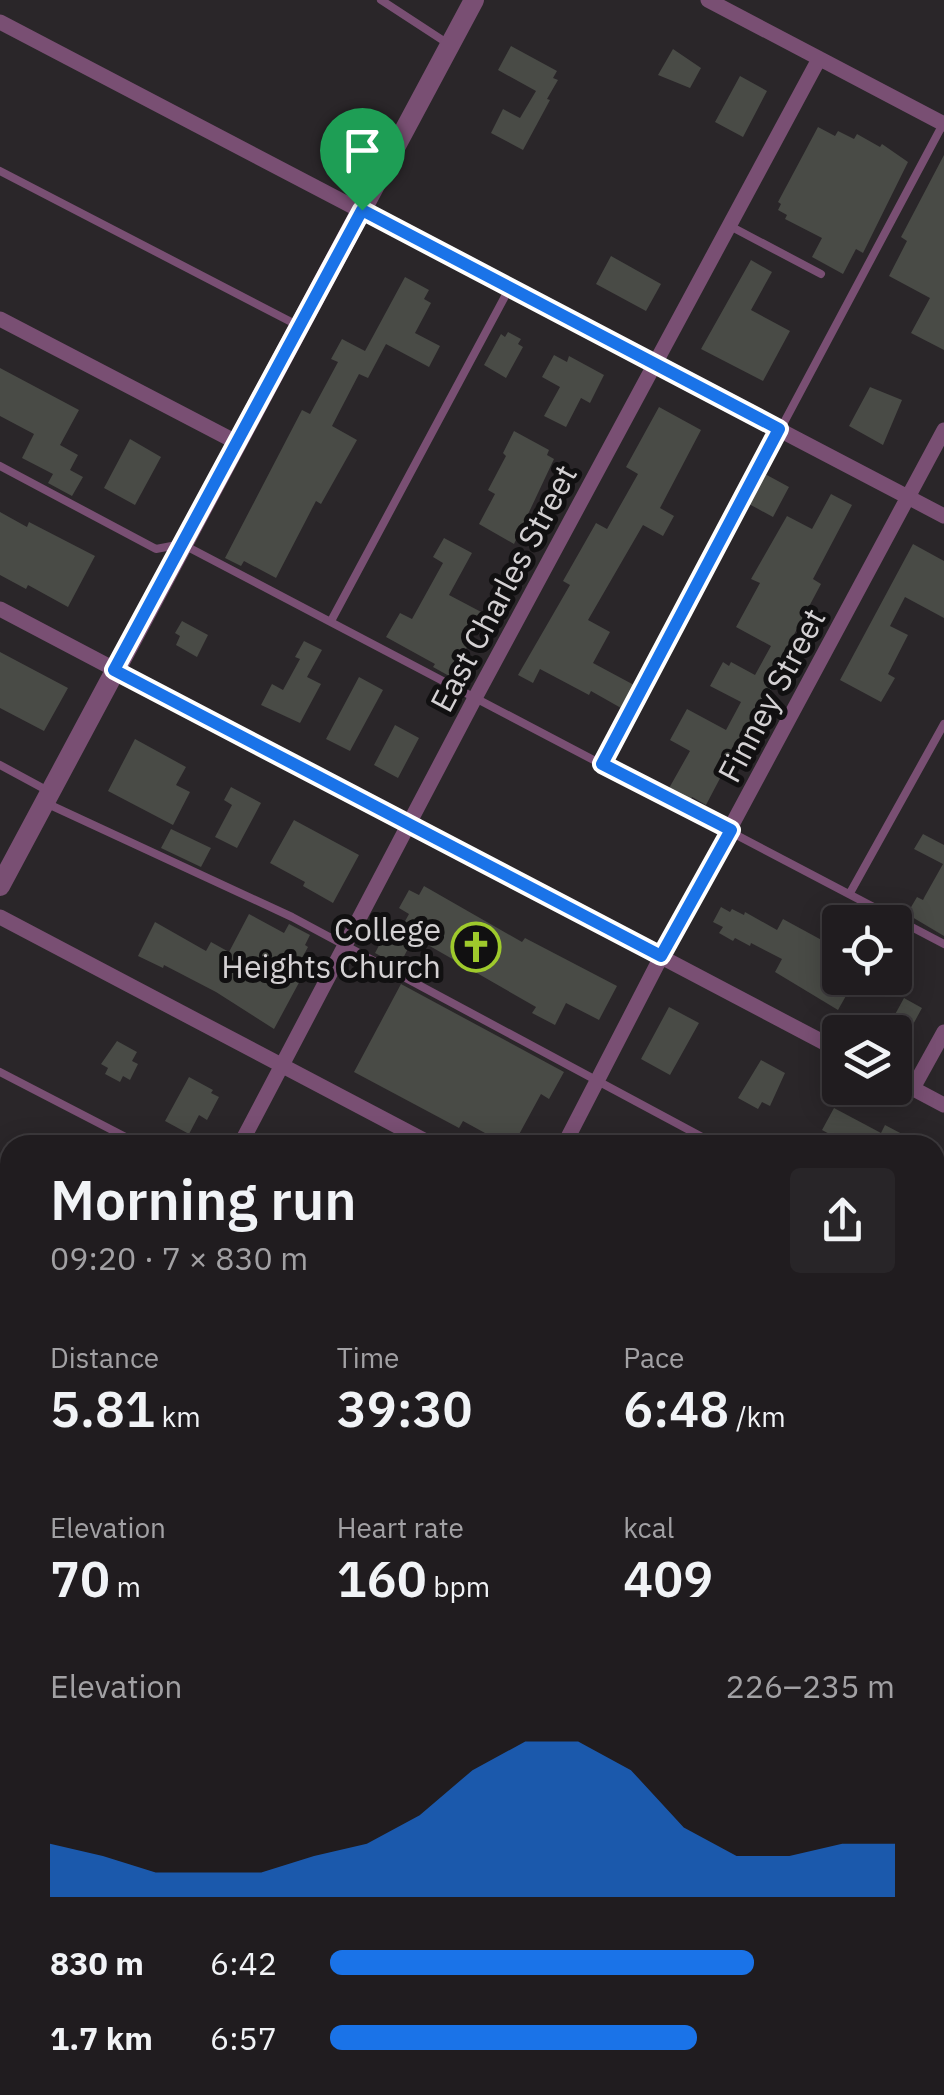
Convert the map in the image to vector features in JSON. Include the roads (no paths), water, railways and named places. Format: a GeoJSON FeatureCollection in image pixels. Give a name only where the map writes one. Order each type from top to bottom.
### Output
{"type":"FeatureCollection","features":[{"type":"Feature","properties":{"kind":"street"},"geometry":{"type":"LineString","coordinates":[[0,886],[474,0]]}},
{"type":"Feature","properties":{"kind":"street"},"geometry":{"type":"LineString","coordinates":[[708,0],[943,124]]}},
{"type":"Feature","properties":{"kind":"street"},"geometry":{"type":"LineString","coordinates":[[0,22],[944,516]]}},
{"type":"Feature","properties":{"kind":"street","name":"East Charles Street"},"geometry":{"type":"LineString","coordinates":[[245,1135],[819,59]]}},
{"type":"Feature","properties":{"kind":"street"},"geometry":{"type":"LineString","coordinates":[[0,319],[236,442]]}},
{"type":"Feature","properties":{"kind":"street","name":"Finney Street"},"geometry":{"type":"LineString","coordinates":[[569,1135],[944,430]]}},
{"type":"Feature","properties":{"kind":"street"},"geometry":{"type":"LineString","coordinates":[[0,610],[822,1041]]}},
{"type":"Feature","properties":{"kind":"street"},"geometry":{"type":"LineString","coordinates":[[0,917],[414,1135]]}},
{"type":"Feature","properties":{"kind":"street"},"geometry":{"type":"LineString","coordinates":[[944,1032],[913,1088],[944,1105]]}},
{"type":"Feature","properties":{"kind":"lane"},"geometry":{"type":"LineString","coordinates":[[380,0],[450,45]]}},
{"type":"Feature","properties":{"kind":"lane"},"geometry":{"type":"LineString","coordinates":[[602,764],[943,124]]}},
{"type":"Feature","properties":{"kind":"lane"},"geometry":{"type":"LineString","coordinates":[[0,170],[299,326]]}},
{"type":"Feature","properties":{"kind":"lane"},"geometry":{"type":"LineString","coordinates":[[730,226],[821,274]]}},
{"type":"Feature","properties":{"kind":"lane"},"geometry":{"type":"LineString","coordinates":[[331,621],[509,289]]}},
{"type":"Feature","properties":{"kind":"lane"},"geometry":{"type":"LineString","coordinates":[[0,466],[156,549],[182,544],[944,944]]}},
{"type":"Feature","properties":{"kind":"lane"},"geometry":{"type":"LineString","coordinates":[[850,894],[944,724]]}},
{"type":"Feature","properties":{"kind":"lane"},"geometry":{"type":"LineString","coordinates":[[0,765],[47,797],[292,917],[698,1135]]}},
{"type":"Feature","properties":{"kind":"lane"},"geometry":{"type":"LineString","coordinates":[[0,1072],[122,1135]]}},
{"type":"Feature","properties":{"kind":"place","name":"College Heights Church"},"geometry":{"type":"Point","coordinates":[476,947]}}]}
